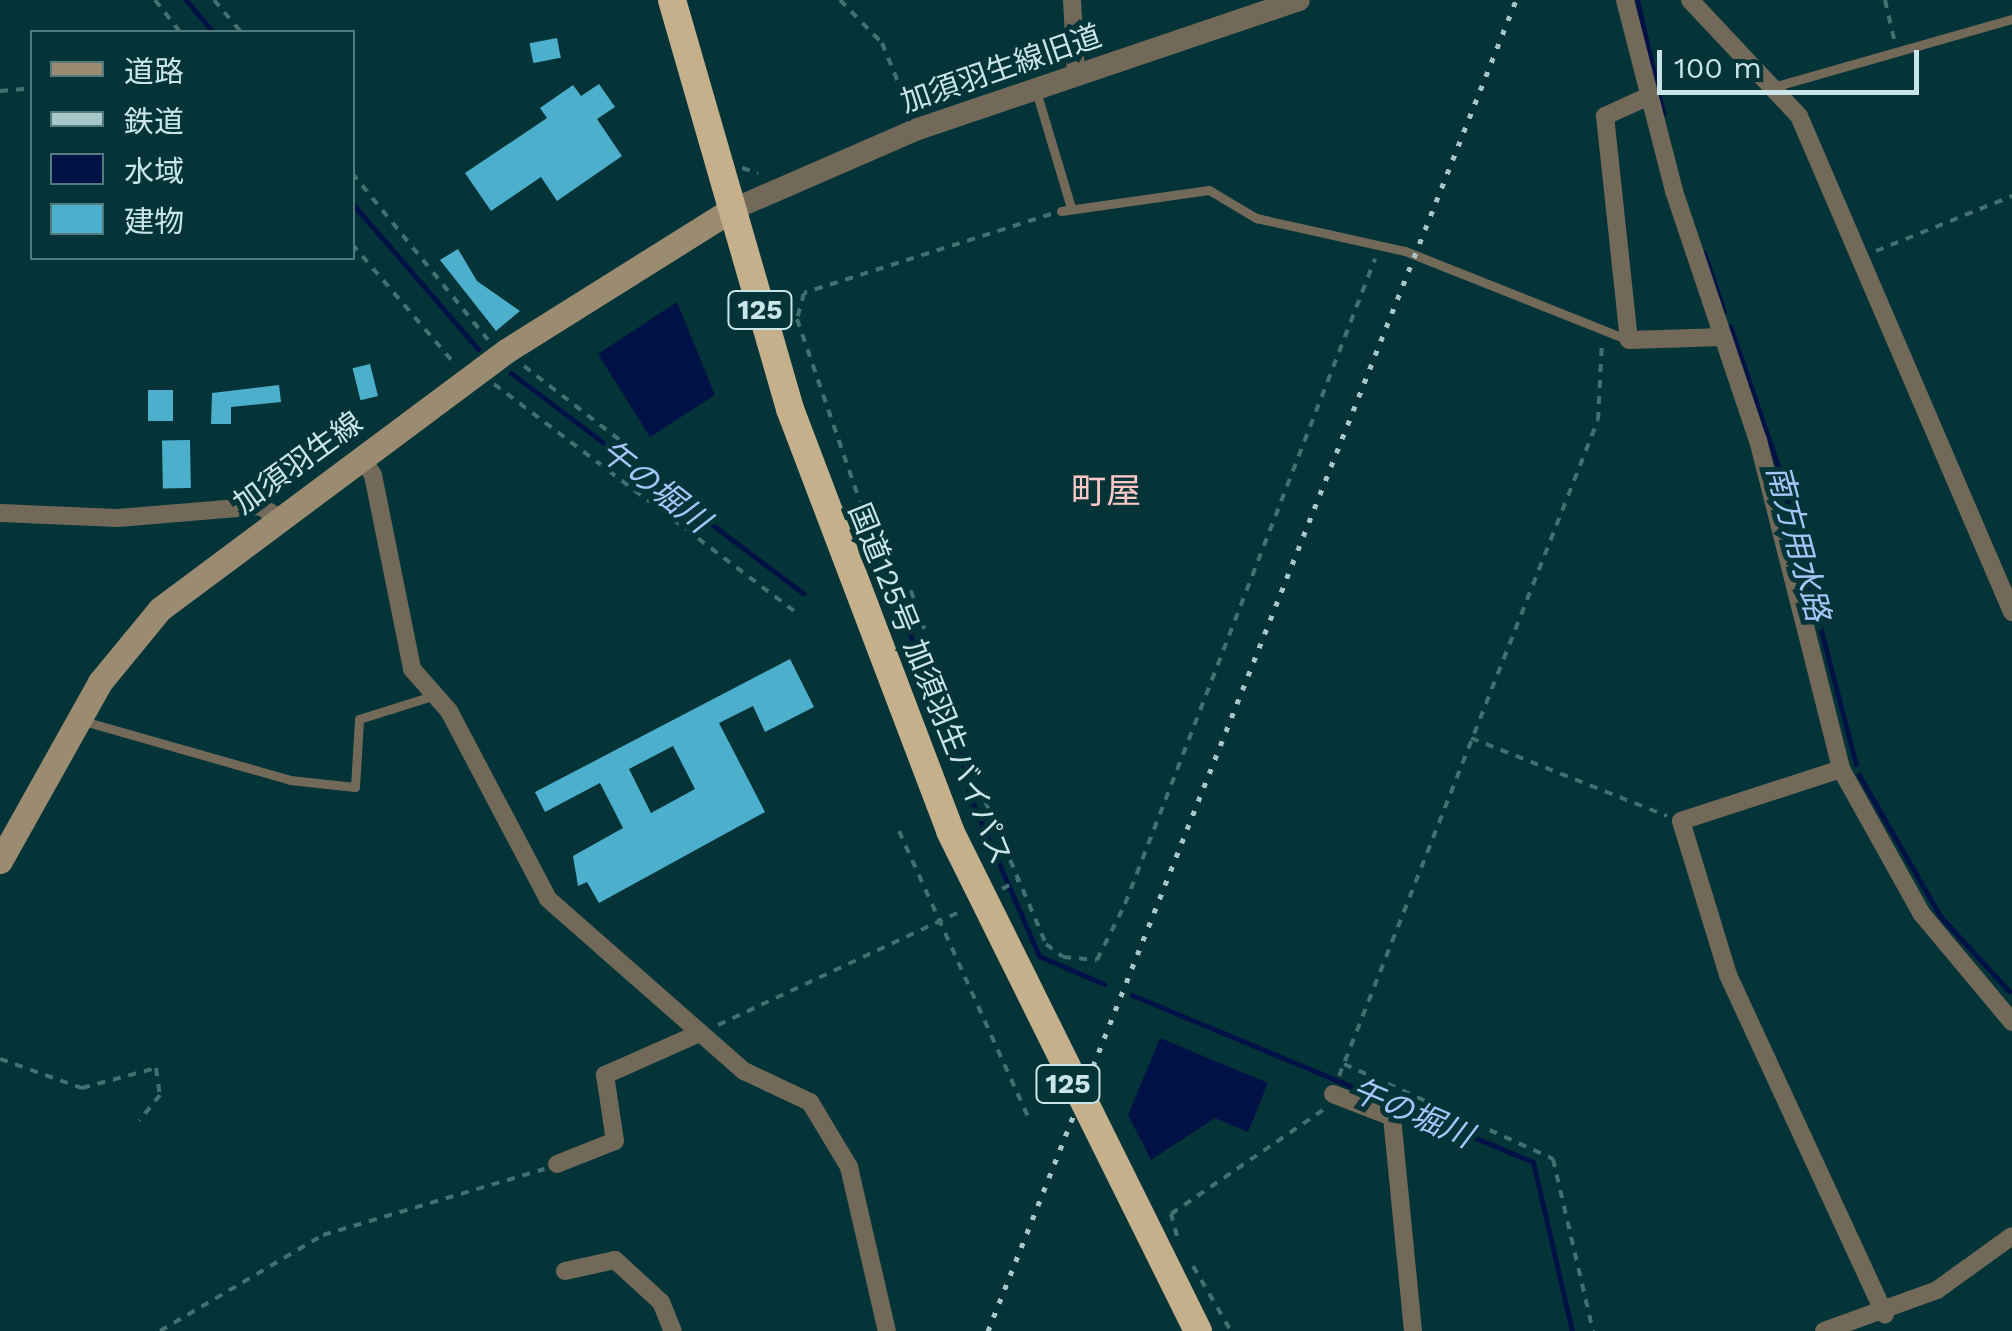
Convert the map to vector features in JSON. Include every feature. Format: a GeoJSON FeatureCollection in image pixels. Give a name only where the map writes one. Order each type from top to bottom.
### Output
{"type":"FeatureCollection","features":[{"type":"Feature","properties":{"kind":"highway","name":"国道125号 加須羽生バイパス"},"geometry":{"type":"LineString","coordinates":[[664,0],[679,30]]}},
{"type":"Feature","properties":{"kind":"highway","name":"国道125号 加須羽生バイパス"},"geometry":{"type":"LineString","coordinates":[[672,0],[730,211],[821,497],[950,832],[1198,1331]]}},
{"type":"Feature","properties":{"kind":"main road","name":"加須羽生線"},"geometry":{"type":"LineString","coordinates":[[0,861],[78,718],[160,609],[506,351],[730,211]]}},
{"type":"Feature","properties":{"kind":"street"},"geometry":{"type":"LineString","coordinates":[[1072,0],[1076,74]]}},
{"type":"Feature","properties":{"kind":"street","name":"加須羽生線旧道"},"geometry":{"type":"LineString","coordinates":[[730,211],[918,130],[1299,0]]}},
{"type":"Feature","properties":{"kind":"street"},"geometry":{"type":"LineString","coordinates":[[1625,0],[1647,97],[1723,336],[1841,768],[1921,913],[2008,1010]]}},
{"type":"Feature","properties":{"kind":"street"},"geometry":{"type":"LineString","coordinates":[[1690,0],[1799,116],[2012,612]]}},
{"type":"Feature","properties":{"kind":"street"},"geometry":{"type":"LineString","coordinates":[[1647,97],[1605,116],[1629,340],[1723,336]]}},
{"type":"Feature","properties":{"kind":"street"},"geometry":{"type":"LineString","coordinates":[[361,456],[373,475],[412,669],[434,695],[548,899],[744,1071],[810,1102],[850,1167],[887,1331]]}},
{"type":"Feature","properties":{"kind":"street"},"geometry":{"type":"LineString","coordinates":[[0,512],[118,518],[260,506],[278,518]]}},
{"type":"Feature","properties":{"kind":"street"},"geometry":{"type":"LineString","coordinates":[[1841,768],[1680,821],[1728,975],[1885,1316]]}},
{"type":"Feature","properties":{"kind":"street"},"geometry":{"type":"LineString","coordinates":[[557,1164],[616,1141],[605,1075],[700,1033]]}},
{"type":"Feature","properties":{"kind":"street"},"geometry":{"type":"LineString","coordinates":[[1332,1094],[1392,1117],[1413,1331]]}},
{"type":"Feature","properties":{"kind":"street"},"geometry":{"type":"LineString","coordinates":[[1824,1331],[1885,1316],[2012,1236]]}},
{"type":"Feature","properties":{"kind":"street"},"geometry":{"type":"LineString","coordinates":[[565,1271],[615,1260],[661,1302],[673,1331]]}},
{"type":"Feature","properties":{"kind":"lane"},"geometry":{"type":"LineString","coordinates":[[1770,88],[1897,48],[2012,19]]}},
{"type":"Feature","properties":{"kind":"lane"},"geometry":{"type":"LineString","coordinates":[[1035,88],[1066,209],[1209,190],[1256,218],[1380,245],[1629,340]]}},
{"type":"Feature","properties":{"kind":"lane"},"geometry":{"type":"LineString","coordinates":[[78,718],[290,780],[355,787],[358,719],[434,695]]}},
{"type":"Feature","properties":{"kind":"path"},"geometry":{"type":"LineString","coordinates":[[155,0],[178,30]]}},
{"type":"Feature","properties":{"kind":"path"},"geometry":{"type":"LineString","coordinates":[[214,0],[239,30]]}},
{"type":"Feature","properties":{"kind":"path"},"geometry":{"type":"LineString","coordinates":[[840,0],[882,43],[918,130]]}},
{"type":"Feature","properties":{"kind":"path"},"geometry":{"type":"LineString","coordinates":[[1885,0],[1897,48]]}},
{"type":"Feature","properties":{"kind":"path"},"geometry":{"type":"LineString","coordinates":[[0,91],[30,88]]}},
{"type":"Feature","properties":{"kind":"path"},"geometry":{"type":"LineString","coordinates":[[355,177],[479,330],[638,454]]}},
{"type":"Feature","properties":{"kind":"path"},"geometry":{"type":"LineString","coordinates":[[1858,258],[2012,196]]}},
{"type":"Feature","properties":{"kind":"path"},"geometry":{"type":"LineString","coordinates":[[1066,209],[804,293],[796,319],[884,572],[911,590],[1018,880],[1046,944],[1063,957],[1097,960],[1380,245]]}},
{"type":"Feature","properties":{"kind":"path"},"geometry":{"type":"LineString","coordinates":[[355,247],[474,375],[796,612]]}},
{"type":"Feature","properties":{"kind":"path"},"geometry":{"type":"LineString","coordinates":[[1180,1244],[1171,1214],[1326,1110],[1598,420],[1603,331]]}},
{"type":"Feature","properties":{"kind":"path"},"geometry":{"type":"LineString","coordinates":[[1470,738],[1680,821]]}},
{"type":"Feature","properties":{"kind":"path"},"geometry":{"type":"LineString","coordinates":[[899,831],[1031,1123]]}},
{"type":"Feature","properties":{"kind":"path"},"geometry":{"type":"LineString","coordinates":[[986,897],[1018,880]]}},
{"type":"Feature","properties":{"kind":"path"},"geometry":{"type":"LineString","coordinates":[[700,1033],[971,906]]}},
{"type":"Feature","properties":{"kind":"path"},"geometry":{"type":"LineString","coordinates":[[0,1059],[82,1088],[156,1068],[160,1095],[138,1120]]}},
{"type":"Feature","properties":{"kind":"path"},"geometry":{"type":"LineString","coordinates":[[1344,1064],[1553,1158],[1593,1331]]}},
{"type":"Feature","properties":{"kind":"path"},"geometry":{"type":"LineString","coordinates":[[160,1331],[323,1235],[557,1164]]}},
{"type":"Feature","properties":{"kind":"path"},"geometry":{"type":"LineString","coordinates":[[1188,1258],[1231,1331]]}},
{"type":"Feature","properties":{"kind":"water"},"geometry":{"type":"Polygon","coordinates":[[[677,302],[715,395],[650,437],[598,354],[677,302]]]}},
{"type":"Feature","properties":{"kind":"water"},"geometry":{"type":"Polygon","coordinates":[[[1160,1038],[1268,1083],[1248,1132],[1215,1118],[1151,1160],[1128,1115],[1160,1038]]]}},
{"type":"Feature","properties":{"kind":"building"},"geometry":{"type":"Polygon","coordinates":[[[557,38],[561,58],[533,63],[530,43],[557,38]]]}},
{"type":"Feature","properties":{"kind":"building"},"geometry":{"type":"Polygon","coordinates":[[[599,84],[615,107],[597,119],[622,156],[557,201],[541,177],[491,211],[465,173],[547,118],[540,108],[573,85],[581,96],[599,84]]]}},
{"type":"Feature","properties":{"kind":"building"},"geometry":{"type":"Polygon","coordinates":[[[458,249],[477,281],[520,311],[496,331],[440,260],[458,249]]]}},
{"type":"Feature","properties":{"kind":"building"},"geometry":{"type":"Polygon","coordinates":[[[370,364],[378,396],[361,400],[353,368],[370,364]]]}},
{"type":"Feature","properties":{"kind":"building"},"geometry":{"type":"Polygon","coordinates":[[[279,385],[281,402],[231,407],[231,424],[211,424],[212,393],[279,385]]]}},
{"type":"Feature","properties":{"kind":"building"},"geometry":{"type":"Polygon","coordinates":[[[148,390],[173,390],[173,421],[148,421],[148,390]]]}},
{"type":"Feature","properties":{"kind":"building"},"geometry":{"type":"Polygon","coordinates":[[[162,440],[190,440],[191,488],[163,488],[162,440]]]}},
{"type":"Feature","properties":{"kind":"building"},"geometry":{"type":"Polygon","coordinates":[[[790,659],[814,707],[765,732],[753,706],[719,723],[765,812],[599,903],[587,882],[578,886],[573,856],[623,828],[600,783],[545,812],[535,792],[790,659]],[[673,746],[629,769],[651,813],[695,789],[673,746]]]}},
{"type":"Feature","properties":{"kind":"waterway","name":"午の堀川"},"geometry":{"type":"LineString","coordinates":[[186,0],[211,30]]}},
{"type":"Feature","properties":{"kind":"waterway","name":"南方用水路"},"geometry":{"type":"LineString","coordinates":[[1637,0],[1663,113]]}},
{"type":"Feature","properties":{"kind":"waterway","name":"午の堀川"},"geometry":{"type":"LineString","coordinates":[[355,206],[478,349]]}},
{"type":"Feature","properties":{"kind":"waterway","name":"南方用水路"},"geometry":{"type":"LineString","coordinates":[[1704,253],[1724,312]]}},
{"type":"Feature","properties":{"kind":"waterway","name":"南方用水路"},"geometry":{"type":"LineString","coordinates":[[1730,326],[1779,469],[1856,764]]}},
{"type":"Feature","properties":{"kind":"waterway","name":"午の堀川"},"geometry":{"type":"LineString","coordinates":[[511,373],[803,593]]}},
{"type":"Feature","properties":{"kind":"waterway","name":"午の堀川"},"geometry":{"type":"LineString","coordinates":[[889,589],[957,736],[970,797],[1039,956],[1104,984]]}},
{"type":"Feature","properties":{"kind":"waterway","name":"南方用水路"},"geometry":{"type":"LineString","coordinates":[[1859,775],[1940,916],[2009,991]]}},
{"type":"Feature","properties":{"kind":"waterway","name":"午の堀川"},"geometry":{"type":"LineString","coordinates":[[1132,995],[1533,1162],[1572,1331]]}},
{"type":"Feature","properties":{"kind":"railway"},"geometry":{"type":"LineString","coordinates":[[988,1331],[1516,0]]}},
{"type":"Feature","properties":{"kind":"district","name":"町屋"},"geometry":{"type":"Point","coordinates":[1106,491]}}]}
